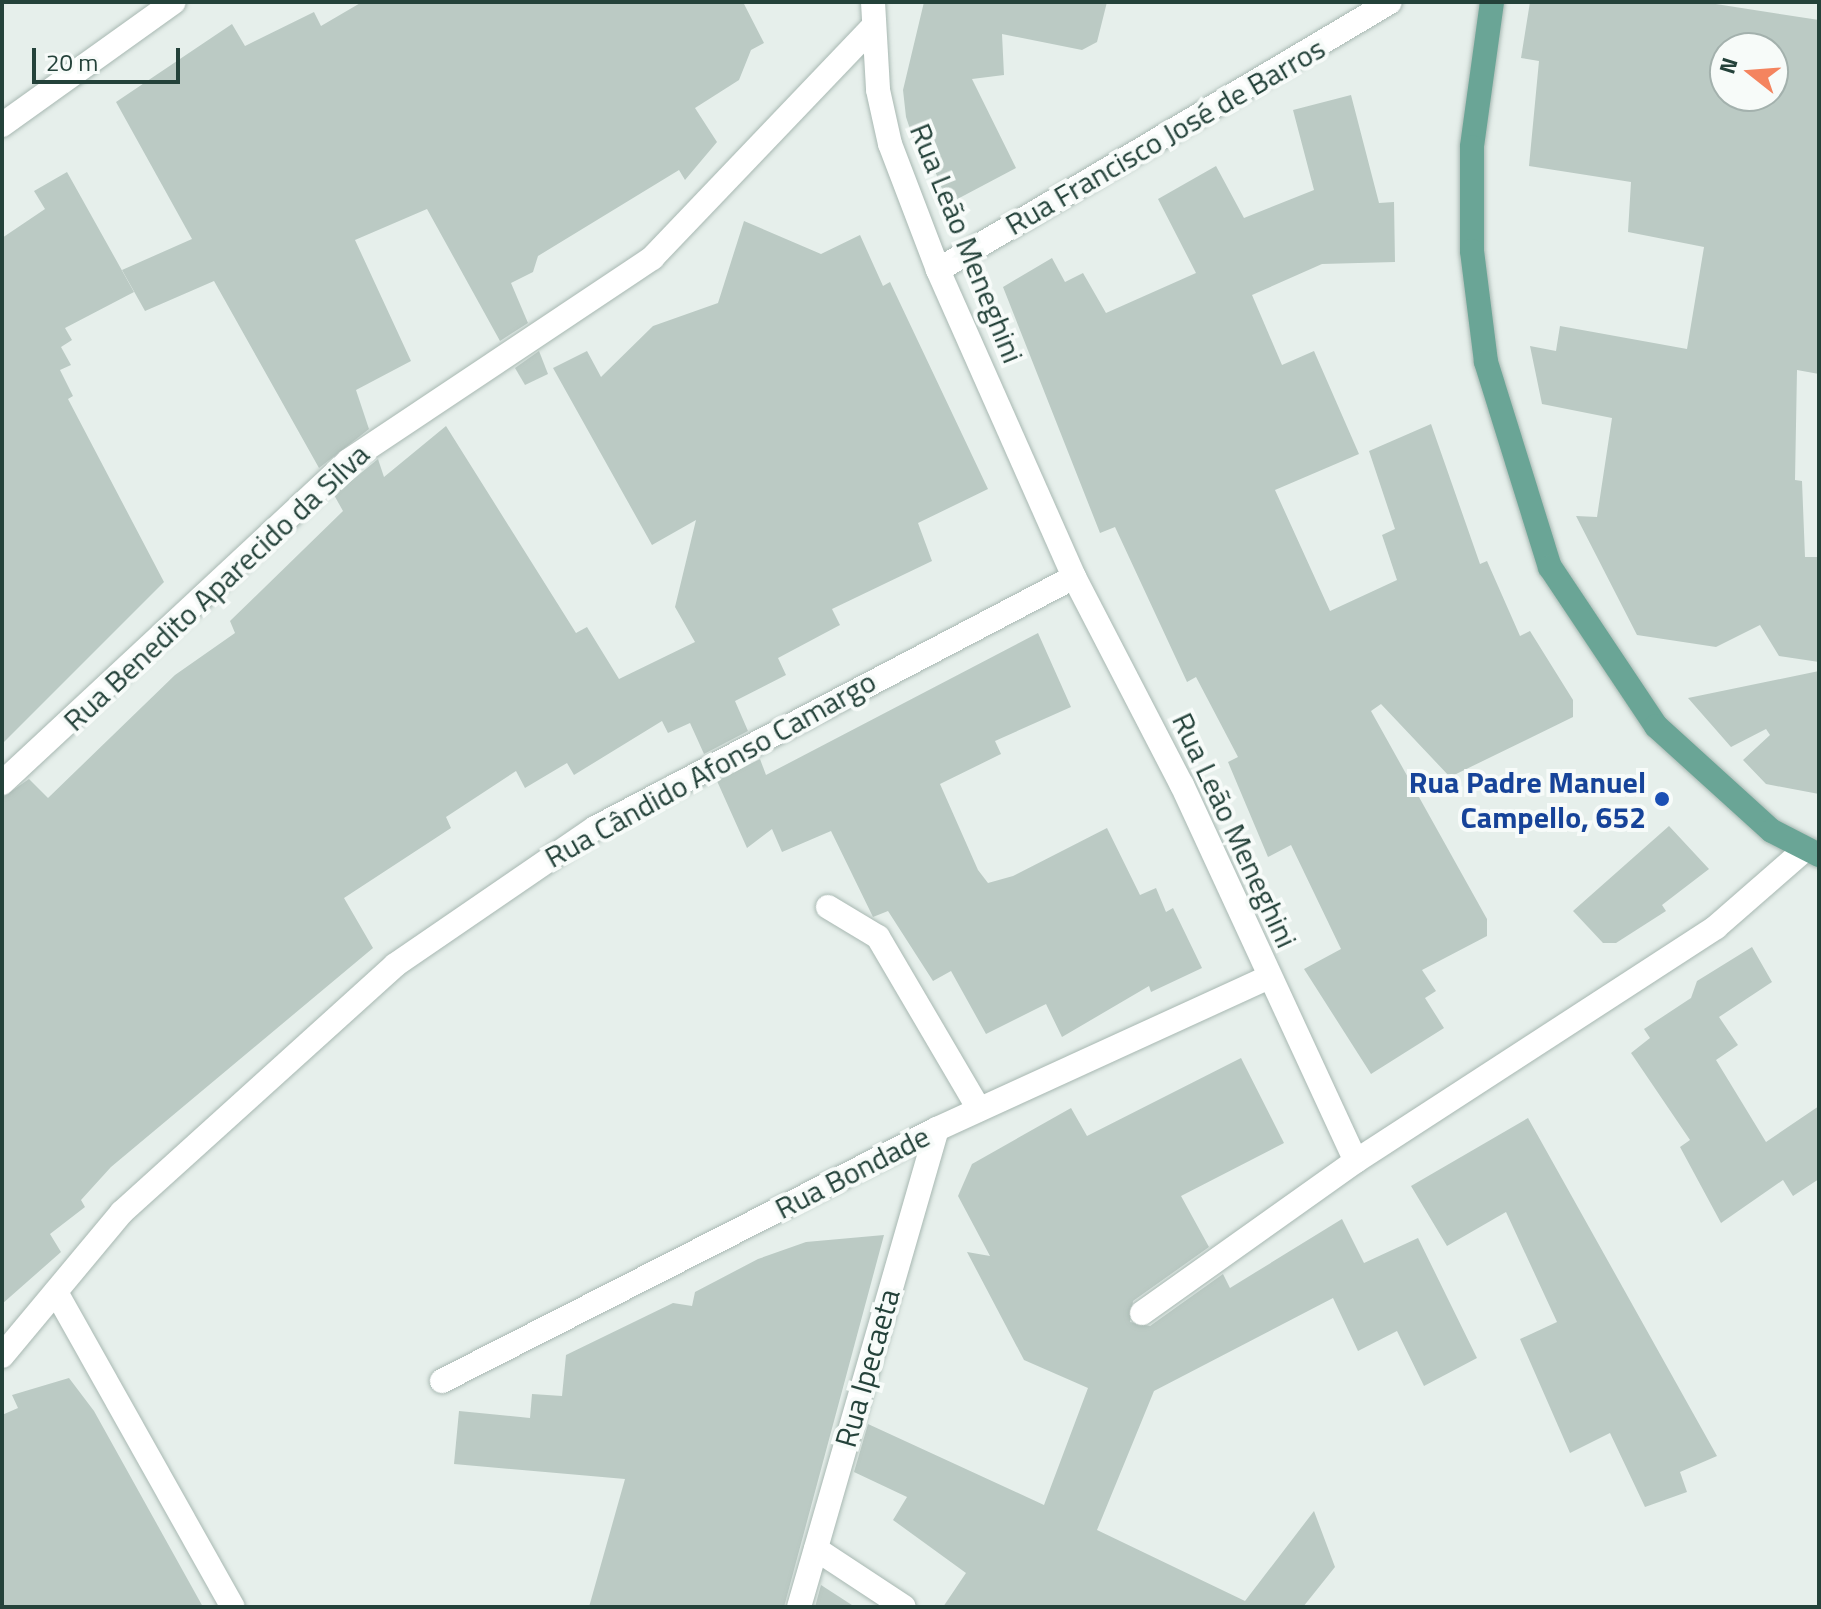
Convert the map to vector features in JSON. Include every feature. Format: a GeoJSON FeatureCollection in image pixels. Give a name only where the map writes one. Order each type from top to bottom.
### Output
{"type":"FeatureCollection","features":[{"type":"Feature","properties":{"kind":"main road"},"geometry":{"type":"LineString","coordinates":[[1492,2],[1472,147],[1472,251],[1486,362],[1550,567],[1656,726],[1715,786],[1811,853]]}},
{"type":"Feature","properties":{"kind":"street"},"geometry":{"type":"LineString","coordinates":[[2,125],[174,2]]}},
{"type":"Feature","properties":{"kind":"street","name":"Rua Leão Meneghini"},"geometry":{"type":"LineString","coordinates":[[873,2],[871,29],[890,144],[938,270],[1074,577],[1182,785],[1356,1161]]}},
{"type":"Feature","properties":{"kind":"street","name":"Rua Francisco José de Barros"},"geometry":{"type":"LineString","coordinates":[[938,270],[1390,2]]}},
{"type":"Feature","properties":{"kind":"street","name":"Rua Benedito Aparecido da Silva"},"geometry":{"type":"LineString","coordinates":[[2,783],[348,461],[652,258],[871,29]]}},
{"type":"Feature","properties":{"kind":"street","name":"Rua Cândido Afonso Camargo"},"geometry":{"type":"LineString","coordinates":[[2,1356],[122,1212],[395,965],[595,828],[1074,577]]}},
{"type":"Feature","properties":{"kind":"street"},"geometry":{"type":"LineString","coordinates":[[1142,1313],[1356,1161],[1716,927],[1811,853]]}},
{"type":"Feature","properties":{"kind":"street"},"geometry":{"type":"LineString","coordinates":[[828,907],[878,937],[979,1109]]}},
{"type":"Feature","properties":{"kind":"street","name":"Rua Bondade"},"geometry":{"type":"LineString","coordinates":[[442,1381],[937,1129],[1269,977]]}},
{"type":"Feature","properties":{"kind":"street","name":"Rua Ipecaeta"},"geometry":{"type":"LineString","coordinates":[[799,1607],[937,1129]]}},
{"type":"Feature","properties":{"kind":"street"},"geometry":{"type":"LineString","coordinates":[[56,1292],[233,1607]]}},
{"type":"Feature","properties":{"kind":"street"},"geometry":{"type":"LineString","coordinates":[[816,1549],[904,1607]]}},
{"type":"Feature","properties":{"kind":"building"},"geometry":{"type":"Polygon","coordinates":[[[362,2],[743,2],[764,43],[751,50],[739,80],[695,108],[717,142],[685,180],[679,170],[538,256],[533,272],[511,283],[528,323],[500,341],[427,209],[355,240],[411,361],[356,390],[369,429],[319,468],[214,281],[145,311],[122,270],[192,239],[116,102],[232,24],[245,46],[314,12],[321,26],[362,2]]]}},
{"type":"Feature","properties":{"kind":"building"},"geometry":{"type":"Polygon","coordinates":[[[924,2],[1107,2],[1097,42],[1082,50],[1002,34],[1004,75],[972,79],[1016,168],[948,204],[922,138],[914,141],[906,117],[903,90],[924,2]]]}},
{"type":"Feature","properties":{"kind":"building"},"geometry":{"type":"Polygon","coordinates":[[[1530,2],[1703,2],[1819,20],[1819,374],[1797,370],[1795,480],[1802,481],[1805,557],[1819,557],[1819,662],[1779,656],[1760,625],[1716,647],[1637,635],[1576,516],[1597,517],[1612,418],[1542,404],[1530,346],[1556,351],[1560,326],[1687,349],[1704,247],[1628,232],[1631,182],[1529,166],[1539,61],[1521,58],[1530,2]]]}},
{"type":"Feature","properties":{"kind":"building"},"geometry":{"type":"Polygon","coordinates":[[[1351,95],[1379,203],[1394,202],[1395,262],[1322,264],[1252,295],[1282,365],[1314,351],[1359,454],[1275,490],[1330,611],[1397,580],[1382,535],[1395,529],[1369,451],[1431,424],[1480,564],[1487,561],[1520,636],[1530,631],[1573,700],[1573,717],[1450,777],[1381,704],[1371,711],[1487,919],[1487,936],[1422,970],[1436,991],[1425,998],[1444,1028],[1371,1074],[1304,969],[1341,949],[1291,845],[1268,857],[1228,762],[1238,757],[1196,677],[1187,682],[1115,527],[1100,533],[1003,287],[1052,258],[1065,282],[1083,273],[1106,313],[1196,273],[1158,199],[1216,166],[1244,218],[1314,190],[1293,110],[1351,95]]]}},
{"type":"Feature","properties":{"kind":"building"},"geometry":{"type":"Polygon","coordinates":[[[67,172],[134,292],[65,328],[72,340],[61,347],[71,365],[60,370],[73,396],[68,399],[164,582],[2,744],[2,238],[45,209],[34,191],[67,172]]]}},
{"type":"Feature","properties":{"kind":"building"},"geometry":{"type":"Polygon","coordinates":[[[744,221],[821,254],[860,235],[883,286],[890,282],[988,489],[918,523],[932,561],[832,609],[840,625],[778,658],[786,675],[735,701],[748,731],[704,754],[690,723],[668,733],[662,721],[574,775],[567,763],[525,788],[516,771],[446,817],[451,828],[344,898],[373,948],[111,1167],[81,1200],[85,1207],[50,1234],[61,1252],[2,1304],[2,798],[29,779],[48,798],[175,675],[235,633],[230,621],[343,511],[334,495],[378,459],[384,477],[446,426],[576,633],[587,627],[619,679],[695,642],[675,607],[696,520],[652,545],[553,368],[587,351],[601,377],[653,326],[718,303],[744,221]]]}},
{"type":"Feature","properties":{"kind":"building"},"geometry":{"type":"Polygon","coordinates":[[[539,351],[548,374],[525,385],[515,368],[539,351]]]}},
{"type":"Feature","properties":{"kind":"building"},"geometry":{"type":"Polygon","coordinates":[[[1038,633],[1071,707],[995,741],[1001,754],[940,784],[978,870],[988,883],[1013,876],[1107,828],[1140,895],[1156,888],[1166,912],[1173,908],[1202,968],[1151,992],[1149,986],[1062,1037],[1046,1004],[986,1034],[951,971],[933,981],[888,911],[873,917],[831,831],[782,852],[772,829],[747,848],[717,781],[760,759],[766,775],[1038,633]]]}},
{"type":"Feature","properties":{"kind":"building"},"geometry":{"type":"Polygon","coordinates":[[[1819,671],[1819,794],[1766,784],[1743,760],[1770,735],[1766,729],[1731,747],[1688,698],[1819,671]]]}},
{"type":"Feature","properties":{"kind":"building"},"geometry":{"type":"Polygon","coordinates":[[[1669,826],[1709,869],[1662,905],[1666,911],[1616,943],[1603,943],[1573,911],[1669,826]]]}},
{"type":"Feature","properties":{"kind":"building"},"geometry":{"type":"Polygon","coordinates":[[[1752,947],[1772,982],[1719,1017],[1738,1045],[1716,1060],[1766,1142],[1819,1106],[1819,1179],[1793,1196],[1783,1180],[1721,1223],[1680,1147],[1690,1140],[1631,1053],[1650,1038],[1644,1029],[1691,998],[1697,981],[1752,947]]]}},
{"type":"Feature","properties":{"kind":"building"},"geometry":{"type":"Polygon","coordinates":[[[1241,1058],[1284,1143],[1181,1196],[1209,1247],[1133,1301],[1130,1322],[1150,1326],[1223,1274],[1230,1288],[1342,1219],[1364,1263],[1418,1238],[1477,1358],[1424,1386],[1397,1331],[1358,1351],[1333,1298],[1154,1391],[1097,1530],[1245,1601],[1314,1511],[1335,1567],[1303,1607],[943,1607],[966,1573],[893,1520],[907,1497],[854,1472],[868,1424],[1044,1505],[1088,1388],[1024,1360],[967,1252],[990,1256],[958,1196],[972,1164],[1071,1108],[1087,1136],[1241,1058]]]}},
{"type":"Feature","properties":{"kind":"building"},"geometry":{"type":"Polygon","coordinates":[[[1528,1118],[1717,1456],[1680,1472],[1687,1492],[1645,1507],[1610,1433],[1570,1453],[1520,1339],[1557,1322],[1506,1212],[1447,1246],[1411,1186],[1528,1118]]]}},
{"type":"Feature","properties":{"kind":"building"},"geometry":{"type":"Polygon","coordinates":[[[884,1235],[784,1607],[589,1607],[625,1479],[454,1464],[459,1411],[530,1418],[532,1394],[562,1396],[566,1355],[673,1303],[692,1306],[695,1292],[758,1259],[806,1242],[884,1235]]]}},
{"type":"Feature","properties":{"kind":"building"},"geometry":{"type":"Polygon","coordinates":[[[69,1378],[94,1411],[203,1607],[2,1607],[2,1415],[18,1408],[12,1395],[69,1378]]]}},
{"type":"Feature","properties":{"kind":"building"},"geometry":{"type":"Polygon","coordinates":[[[821,1585],[855,1607],[815,1607],[821,1585]]]}},
{"type":"Feature","properties":{"kind":"place","name":"Rua Padre Manuel Campello, 652"},"geometry":{"type":"Point","coordinates":[1662,799]}}]}
